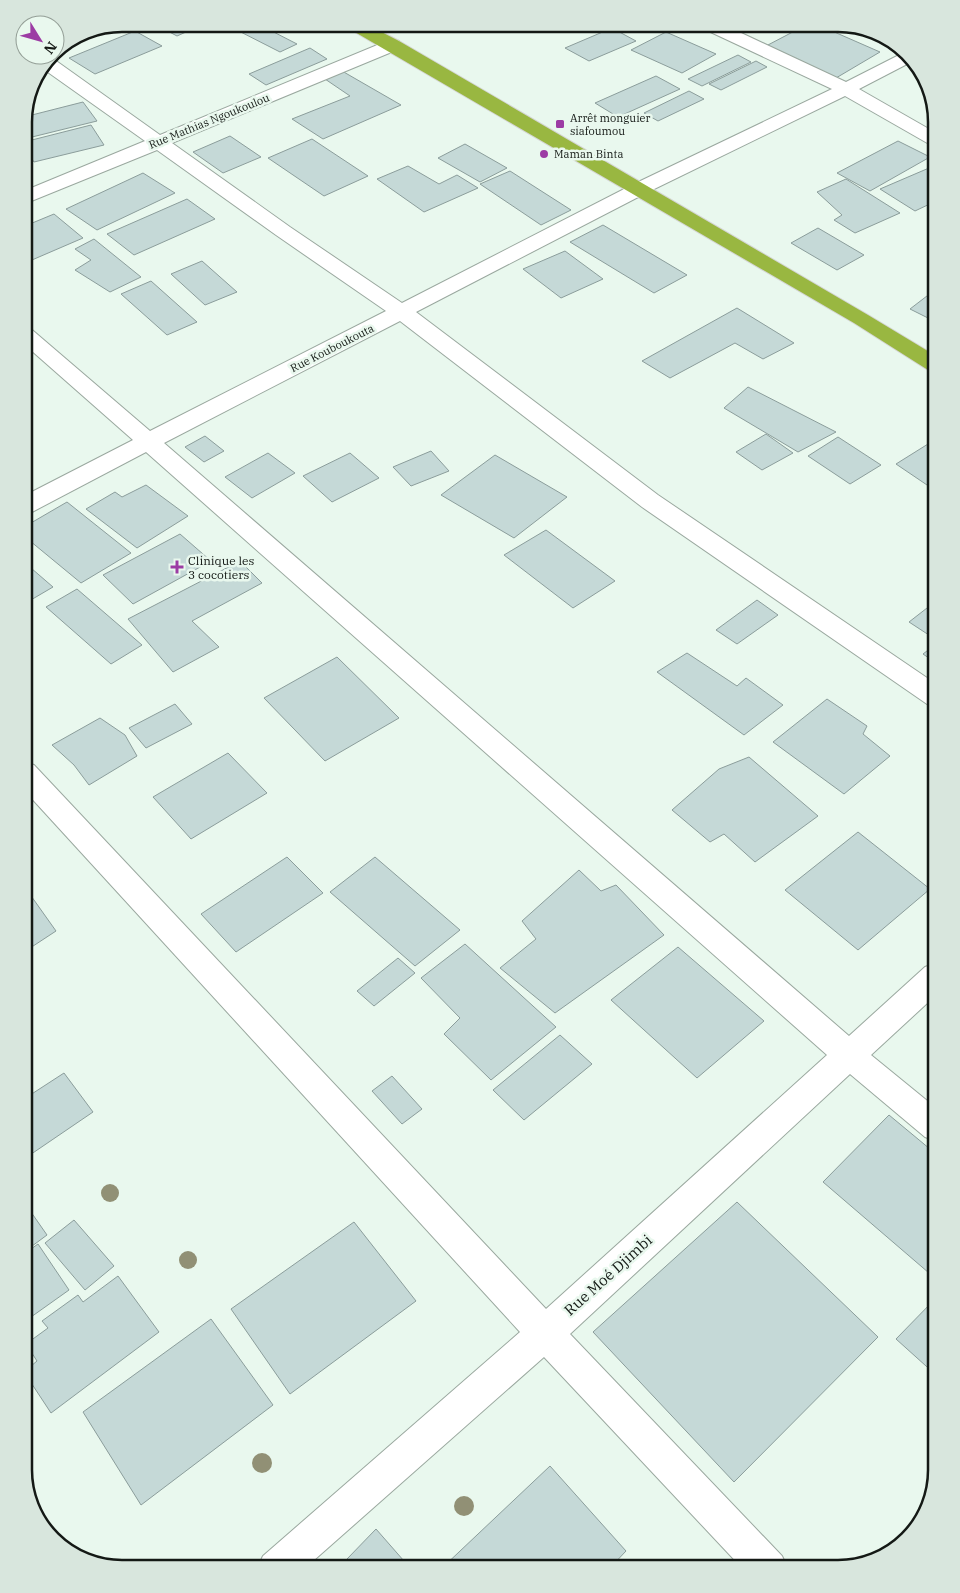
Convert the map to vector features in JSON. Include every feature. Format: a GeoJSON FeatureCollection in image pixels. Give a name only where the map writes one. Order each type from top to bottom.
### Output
{"type":"FeatureCollection","features":[{"type":"Feature","properties":{"kind":"highway"},"geometry":{"type":"LineString","coordinates":[[371,33],[639,188],[928,360]]}},
{"type":"Feature","properties":{"kind":"street"},"geometry":{"type":"LineString","coordinates":[[727,33],[846,89],[928,135]]}},
{"type":"Feature","properties":{"kind":"street","name":"Rue Mathias Ngoukoulou"},"geometry":{"type":"LineString","coordinates":[[33,194],[393,45]]}},
{"type":"Feature","properties":{"kind":"street","name":"Rue Kouboukouta"},"geometry":{"type":"LineString","coordinates":[[33,501],[148,440],[402,312],[639,188],[846,89],[902,60]]}},
{"type":"Feature","properties":{"kind":"street"},"geometry":{"type":"LineString","coordinates":[[52,67],[282,231],[402,312],[650,501],[928,692]]}},
{"type":"Feature","properties":{"kind":"street"},"geometry":{"type":"LineString","coordinates":[[33,341],[848,1055],[928,1120]]}},
{"type":"Feature","properties":{"kind":"street"},"geometry":{"type":"LineString","coordinates":[[33,781],[545,1333],[760,1560]]}},
{"type":"Feature","properties":{"kind":"street","name":"Rue Moé Djimbi"},"geometry":{"type":"LineString","coordinates":[[286,1560],[545,1333],[928,983]]}},
{"type":"Feature","properties":{"kind":"building"},"geometry":{"type":"Polygon","coordinates":[[[130,33],[139,33],[162,46],[95,74],[69,58],[130,33]]]}},
{"type":"Feature","properties":{"kind":"building"},"geometry":{"type":"Polygon","coordinates":[[[171,33],[184,33],[177,36],[171,33]]]}},
{"type":"Feature","properties":{"kind":"building"},"geometry":{"type":"Polygon","coordinates":[[[243,33],[276,33],[297,44],[280,52],[243,33]]]}},
{"type":"Feature","properties":{"kind":"building"},"geometry":{"type":"Polygon","coordinates":[[[600,33],[621,33],[636,41],[589,61],[565,48],[600,33]]]}},
{"type":"Feature","properties":{"kind":"building"},"geometry":{"type":"Polygon","coordinates":[[[664,33],[668,33],[716,54],[682,73],[631,50],[664,33]]]}},
{"type":"Feature","properties":{"kind":"building"},"geometry":{"type":"Polygon","coordinates":[[[791,33],[837,33],[880,52],[836,78],[766,46],[791,33]]]}},
{"type":"Feature","properties":{"kind":"building"},"geometry":{"type":"Polygon","coordinates":[[[310,48],[327,59],[266,85],[249,74],[310,48]]]}},
{"type":"Feature","properties":{"kind":"building"},"geometry":{"type":"Polygon","coordinates":[[[738,55],[751,62],[702,86],[688,79],[738,55]]]}},
{"type":"Feature","properties":{"kind":"building"},"geometry":{"type":"Polygon","coordinates":[[[756,61],[767,67],[721,90],[709,84],[756,61]]]}},
{"type":"Feature","properties":{"kind":"building"},"geometry":{"type":"Polygon","coordinates":[[[342,71],[401,105],[323,139],[292,119],[350,96],[325,79],[342,71]]]}},
{"type":"Feature","properties":{"kind":"building"},"geometry":{"type":"Polygon","coordinates":[[[656,76],[680,89],[618,117],[595,103],[656,76]]]}},
{"type":"Feature","properties":{"kind":"building"},"geometry":{"type":"Polygon","coordinates":[[[689,91],[704,99],[658,121],[644,113],[689,91]]]}},
{"type":"Feature","properties":{"kind":"building"},"geometry":{"type":"Polygon","coordinates":[[[83,102],[97,121],[33,137],[33,115],[83,102]]]}},
{"type":"Feature","properties":{"kind":"building"},"geometry":{"type":"Polygon","coordinates":[[[91,125],[104,145],[34,162],[33,140],[91,125]]]}},
{"type":"Feature","properties":{"kind":"building"},"geometry":{"type":"Polygon","coordinates":[[[230,136],[261,157],[223,173],[193,152],[230,136]]]}},
{"type":"Feature","properties":{"kind":"building"},"geometry":{"type":"Polygon","coordinates":[[[312,139],[368,176],[324,196],[268,158],[312,139]]]}},
{"type":"Feature","properties":{"kind":"building"},"geometry":{"type":"Polygon","coordinates":[[[898,141],[928,156],[928,158],[870,191],[837,173],[898,141]]]}},
{"type":"Feature","properties":{"kind":"building"},"geometry":{"type":"Polygon","coordinates":[[[465,144],[507,168],[480,182],[438,158],[465,144]]]}},
{"type":"Feature","properties":{"kind":"building"},"geometry":{"type":"Polygon","coordinates":[[[408,166],[439,184],[457,175],[478,188],[424,212],[377,179],[408,166]]]}},
{"type":"Feature","properties":{"kind":"building"},"geometry":{"type":"Polygon","coordinates":[[[928,168],[928,205],[915,211],[880,189],[928,168]]]}},
{"type":"Feature","properties":{"kind":"building"},"geometry":{"type":"Polygon","coordinates":[[[510,171],[571,210],[541,225],[480,184],[510,171]]]}},
{"type":"Feature","properties":{"kind":"building"},"geometry":{"type":"Polygon","coordinates":[[[143,173],[175,193],[97,230],[66,209],[143,173]]]}},
{"type":"Feature","properties":{"kind":"building"},"geometry":{"type":"Polygon","coordinates":[[[846,179],[900,213],[855,233],[834,220],[842,215],[817,192],[846,179]]]}},
{"type":"Feature","properties":{"kind":"building"},"geometry":{"type":"Polygon","coordinates":[[[187,199],[215,219],[134,255],[107,234],[187,199]]]}},
{"type":"Feature","properties":{"kind":"building"},"geometry":{"type":"Polygon","coordinates":[[[54,214],[83,238],[33,260],[33,223],[54,214]]]}},
{"type":"Feature","properties":{"kind":"building"},"geometry":{"type":"Polygon","coordinates":[[[603,225],[687,275],[654,293],[570,242],[603,225]]]}},
{"type":"Feature","properties":{"kind":"building"},"geometry":{"type":"Polygon","coordinates":[[[818,228],[864,255],[837,270],[791,243],[818,228]]]}},
{"type":"Feature","properties":{"kind":"building"},"geometry":{"type":"Polygon","coordinates":[[[94,239],[141,277],[110,292],[75,270],[91,260],[75,249],[94,239]]]}},
{"type":"Feature","properties":{"kind":"building"},"geometry":{"type":"Polygon","coordinates":[[[565,251],[603,279],[561,298],[523,269],[565,251]]]}},
{"type":"Feature","properties":{"kind":"building"},"geometry":{"type":"Polygon","coordinates":[[[202,261],[237,292],[205,305],[171,274],[202,261]]]}},
{"type":"Feature","properties":{"kind":"building"},"geometry":{"type":"Polygon","coordinates":[[[151,281],[197,322],[167,335],[121,294],[151,281]]]}},
{"type":"Feature","properties":{"kind":"building"},"geometry":{"type":"Polygon","coordinates":[[[928,295],[928,318],[910,309],[928,295]]]}},
{"type":"Feature","properties":{"kind":"building"},"geometry":{"type":"Polygon","coordinates":[[[737,308],[794,343],[763,359],[735,343],[670,378],[642,361],[737,308]]]}},
{"type":"Feature","properties":{"kind":"building"},"geometry":{"type":"Polygon","coordinates":[[[748,387],[836,432],[798,452],[724,408],[748,387]]]}},
{"type":"Feature","properties":{"kind":"building"},"geometry":{"type":"Polygon","coordinates":[[[766,434],[793,453],[762,470],[736,452],[766,434]]]}},
{"type":"Feature","properties":{"kind":"building"},"geometry":{"type":"Polygon","coordinates":[[[205,436],[224,451],[204,462],[185,447],[205,436]]]}},
{"type":"Feature","properties":{"kind":"building"},"geometry":{"type":"Polygon","coordinates":[[[838,437],[881,465],[850,484],[808,456],[838,437]]]}},
{"type":"Feature","properties":{"kind":"building"},"geometry":{"type":"Polygon","coordinates":[[[928,444],[928,484],[927,485],[896,464],[928,444]]]}},
{"type":"Feature","properties":{"kind":"building"},"geometry":{"type":"Polygon","coordinates":[[[431,451],[449,471],[411,486],[393,467],[431,451]]]}},
{"type":"Feature","properties":{"kind":"building"},"geometry":{"type":"Polygon","coordinates":[[[268,453],[295,473],[252,498],[225,477],[268,453]]]}},
{"type":"Feature","properties":{"kind":"building"},"geometry":{"type":"Polygon","coordinates":[[[350,453],[379,478],[332,502],[303,476],[350,453]]]}},
{"type":"Feature","properties":{"kind":"building"},"geometry":{"type":"Polygon","coordinates":[[[495,455],[567,497],[514,538],[441,495],[495,455]]]}},
{"type":"Feature","properties":{"kind":"building"},"geometry":{"type":"Polygon","coordinates":[[[146,485],[188,516],[137,548],[86,509],[115,492],[122,497],[146,485]]]}},
{"type":"Feature","properties":{"kind":"building"},"geometry":{"type":"Polygon","coordinates":[[[67,502],[131,553],[81,583],[33,543],[33,522],[67,502]]]}},
{"type":"Feature","properties":{"kind":"building"},"geometry":{"type":"Polygon","coordinates":[[[546,530],[615,581],[573,608],[504,555],[546,530]]]}},
{"type":"Feature","properties":{"kind":"building"},"geometry":{"type":"Polygon","coordinates":[[[180,534],[211,561],[133,604],[103,575],[180,534]]]}},
{"type":"Feature","properties":{"kind":"building"},"geometry":{"type":"Polygon","coordinates":[[[240,561],[262,583],[192,621],[219,647],[173,672],[128,619],[240,561]]]}},
{"type":"Feature","properties":{"kind":"building"},"geometry":{"type":"Polygon","coordinates":[[[33,569],[53,587],[33,599],[33,569]]]}},
{"type":"Feature","properties":{"kind":"building"},"geometry":{"type":"Polygon","coordinates":[[[77,589],[142,645],[111,664],[46,607],[77,589]]]}},
{"type":"Feature","properties":{"kind":"building"},"geometry":{"type":"Polygon","coordinates":[[[757,600],[778,615],[737,644],[716,630],[757,600]]]}},
{"type":"Feature","properties":{"kind":"building"},"geometry":{"type":"Polygon","coordinates":[[[928,607],[928,634],[909,622],[928,607]]]}},
{"type":"Feature","properties":{"kind":"building"},"geometry":{"type":"Polygon","coordinates":[[[928,650],[928,657],[923,654],[928,650]]]}},
{"type":"Feature","properties":{"kind":"building"},"geometry":{"type":"Polygon","coordinates":[[[687,653],[737,686],[746,678],[783,705],[744,735],[657,672],[687,653]]]}},
{"type":"Feature","properties":{"kind":"building"},"geometry":{"type":"Polygon","coordinates":[[[337,657],[399,718],[325,761],[264,698],[337,657]]]}},
{"type":"Feature","properties":{"kind":"building"},"geometry":{"type":"Polygon","coordinates":[[[827,699],[867,726],[863,734],[890,756],[844,794],[773,742],[827,699]]]}},
{"type":"Feature","properties":{"kind":"building"},"geometry":{"type":"Polygon","coordinates":[[[175,704],[192,724],[146,748],[129,728],[175,704]]]}},
{"type":"Feature","properties":{"kind":"building"},"geometry":{"type":"Polygon","coordinates":[[[100,718],[125,735],[137,756],[89,785],[74,765],[52,745],[100,718]]]}},
{"type":"Feature","properties":{"kind":"building"},"geometry":{"type":"Polygon","coordinates":[[[228,753],[267,793],[191,839],[153,797],[228,753]]]}},
{"type":"Feature","properties":{"kind":"building"},"geometry":{"type":"Polygon","coordinates":[[[749,757],[818,816],[755,862],[724,834],[710,842],[672,810],[719,769],[749,757]]]}},
{"type":"Feature","properties":{"kind":"building"},"geometry":{"type":"Polygon","coordinates":[[[858,832],[928,887],[928,891],[858,950],[785,890],[858,832]]]}},
{"type":"Feature","properties":{"kind":"building"},"geometry":{"type":"Polygon","coordinates":[[[287,857],[323,893],[236,952],[201,914],[287,857]]]}},
{"type":"Feature","properties":{"kind":"building"},"geometry":{"type":"Polygon","coordinates":[[[375,857],[460,930],[415,966],[330,892],[375,857]]]}},
{"type":"Feature","properties":{"kind":"building"},"geometry":{"type":"Polygon","coordinates":[[[579,870],[601,891],[616,885],[664,935],[555,1013],[500,968],[536,939],[522,921],[579,870]]]}},
{"type":"Feature","properties":{"kind":"building"},"geometry":{"type":"Polygon","coordinates":[[[32,898],[56,931],[32,946],[32,898]]]}},
{"type":"Feature","properties":{"kind":"building"},"geometry":{"type":"Polygon","coordinates":[[[465,944],[556,1027],[491,1080],[444,1034],[460,1018],[421,978],[465,944]]]}},
{"type":"Feature","properties":{"kind":"building"},"geometry":{"type":"Polygon","coordinates":[[[678,947],[764,1021],[697,1078],[611,1000],[678,947]]]}},
{"type":"Feature","properties":{"kind":"building"},"geometry":{"type":"Polygon","coordinates":[[[398,958],[415,973],[374,1006],[357,991],[398,958]]]}},
{"type":"Feature","properties":{"kind":"building"},"geometry":{"type":"Polygon","coordinates":[[[560,1035],[592,1064],[524,1120],[493,1090],[560,1035]]]}},
{"type":"Feature","properties":{"kind":"building"},"geometry":{"type":"Polygon","coordinates":[[[64,1073],[93,1112],[32,1153],[32,1094],[64,1073]]]}},
{"type":"Feature","properties":{"kind":"building"},"geometry":{"type":"Polygon","coordinates":[[[392,1076],[422,1109],[402,1124],[372,1091],[392,1076]]]}},
{"type":"Feature","properties":{"kind":"building"},"geometry":{"type":"Polygon","coordinates":[[[889,1115],[928,1147],[928,1272],[823,1182],[889,1115]]]}},
{"type":"Feature","properties":{"kind":"building"},"geometry":{"type":"Polygon","coordinates":[[[737,1202],[878,1337],[734,1482],[593,1332],[737,1202]]]}},
{"type":"Feature","properties":{"kind":"building"},"geometry":{"type":"Polygon","coordinates":[[[32,1214],[47,1235],[32,1246],[32,1214]]]}},
{"type":"Feature","properties":{"kind":"building"},"geometry":{"type":"Polygon","coordinates":[[[74,1220],[114,1266],[85,1290],[45,1243],[74,1220]]]}},
{"type":"Feature","properties":{"kind":"building"},"geometry":{"type":"Polygon","coordinates":[[[354,1222],[416,1301],[290,1394],[231,1309],[354,1222]]]}},
{"type":"Feature","properties":{"kind":"building"},"geometry":{"type":"Polygon","coordinates":[[[38,1244],[69,1290],[32,1316],[32,1248],[38,1244]]]}},
{"type":"Feature","properties":{"kind":"building"},"geometry":{"type":"Polygon","coordinates":[[[118,1276],[159,1332],[51,1413],[32,1384],[32,1365],[37,1361],[32,1353],[32,1340],[48,1328],[42,1321],[78,1295],[83,1302],[118,1276]]]}},
{"type":"Feature","properties":{"kind":"building"},"geometry":{"type":"Polygon","coordinates":[[[928,1306],[928,1368],[896,1339],[928,1306]]]}},
{"type":"Feature","properties":{"kind":"building"},"geometry":{"type":"Polygon","coordinates":[[[211,1319],[273,1405],[141,1505],[83,1412],[211,1319]]]}},
{"type":"Feature","properties":{"kind":"building"},"geometry":{"type":"Polygon","coordinates":[[[550,1466],[626,1551],[618,1560],[451,1560],[550,1466]]]}},
{"type":"Feature","properties":{"kind":"building"},"geometry":{"type":"Polygon","coordinates":[[[376,1529],[403,1560],[348,1560],[376,1529]]]}},
{"type":"Feature","properties":{"kind":"place","name":"Arrêt monguier siafoumou"},"geometry":{"type":"Point","coordinates":[560,124]}},
{"type":"Feature","properties":{"kind":"place","name":"Maman Binta"},"geometry":{"type":"Point","coordinates":[544,154]}},
{"type":"Feature","properties":{"kind":"place","name":"Clinique les 3 cocotiers"},"geometry":{"type":"Point","coordinates":[177,567]}}]}
